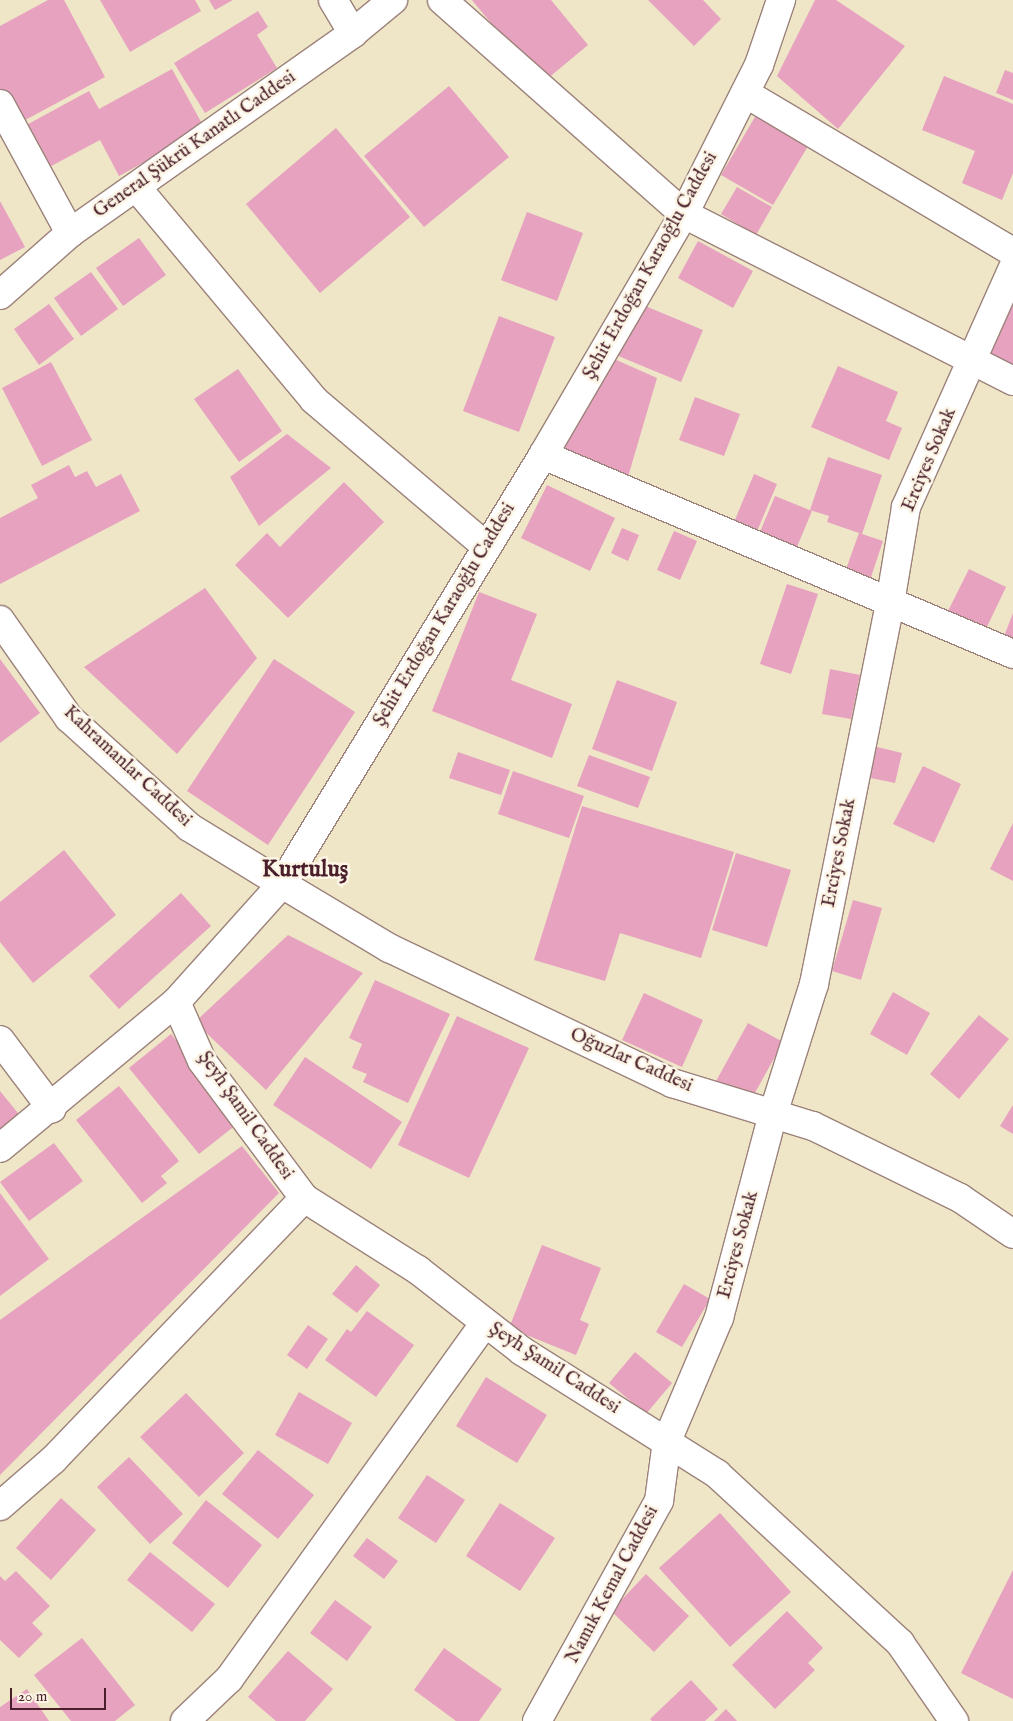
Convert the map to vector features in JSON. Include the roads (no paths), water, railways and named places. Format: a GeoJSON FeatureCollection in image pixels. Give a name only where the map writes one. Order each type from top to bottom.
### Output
{"type":"FeatureCollection","features":[{"type":"Feature","properties":{"kind":"street"},"geometry":{"type":"LineString","coordinates":[[334,0],[353,33]]}},
{"type":"Feature","properties":{"kind":"street","name":"General Şükrü Kanatlı Caddesi"},"geometry":{"type":"LineString","coordinates":[[0,295],[70,233],[137,188],[353,33],[394,0]]}},
{"type":"Feature","properties":{"kind":"street"},"geometry":{"type":"LineString","coordinates":[[442,0],[684,214],[1013,382]]}},
{"type":"Feature","properties":{"kind":"street","name":"Şehit Erdoğan Karaoğlu Caddesi"},"geometry":{"type":"LineString","coordinates":[[0,1148],[52,1109],[176,1002],[282,884],[543,455],[684,214],[759,64],[781,0]]}},
{"type":"Feature","properties":{"kind":"street"},"geometry":{"type":"LineString","coordinates":[[745,93],[1013,252]]}},
{"type":"Feature","properties":{"kind":"street"},"geometry":{"type":"LineString","coordinates":[[0,104],[70,233]]}},
{"type":"Feature","properties":{"kind":"street"},"geometry":{"type":"LineString","coordinates":[[137,188],[314,400],[487,547]]}},
{"type":"Feature","properties":{"kind":"street","name":"Erciyes Sokak"},"geometry":{"type":"LineString","coordinates":[[668,1441],[719,1318],[773,1114],[814,984],[890,603],[906,507],[973,363],[1013,268]]}},
{"type":"Feature","properties":{"kind":"street"},"geometry":{"type":"LineString","coordinates":[[543,455],[1013,654]]}},
{"type":"Feature","properties":{"kind":"street","name":"Kahramanlar Caddesi"},"geometry":{"type":"LineString","coordinates":[[0,620],[69,718],[189,827],[282,884]]}},
{"type":"Feature","properties":{"kind":"street","name":"Oğuzlar Caddesi"},"geometry":{"type":"LineString","coordinates":[[282,884],[389,948],[663,1079],[813,1126],[960,1198],[1013,1234]]}},
{"type":"Feature","properties":{"kind":"street","name":"Şeyh Şamil Caddesi"},"geometry":{"type":"LineString","coordinates":[[176,1002],[202,1061],[304,1198],[418,1270],[484,1324],[717,1474],[900,1643],[954,1721]]}},
{"type":"Feature","properties":{"kind":"street"},"geometry":{"type":"LineString","coordinates":[[0,1040],[52,1109]]}},
{"type":"Feature","properties":{"kind":"street"},"geometry":{"type":"LineString","coordinates":[[0,1506],[53,1460],[304,1198]]}},
{"type":"Feature","properties":{"kind":"street"},"geometry":{"type":"LineString","coordinates":[[185,1721],[229,1679],[484,1324]]}},
{"type":"Feature","properties":{"kind":"street","name":"Namık Kemal Caddesi"},"geometry":{"type":"LineString","coordinates":[[537,1721],[659,1501],[668,1441]]}},
{"type":"Feature","properties":{"kind":"district","name":"Kurtuluş"},"geometry":{"type":"Point","coordinates":[305,870]}}]}
